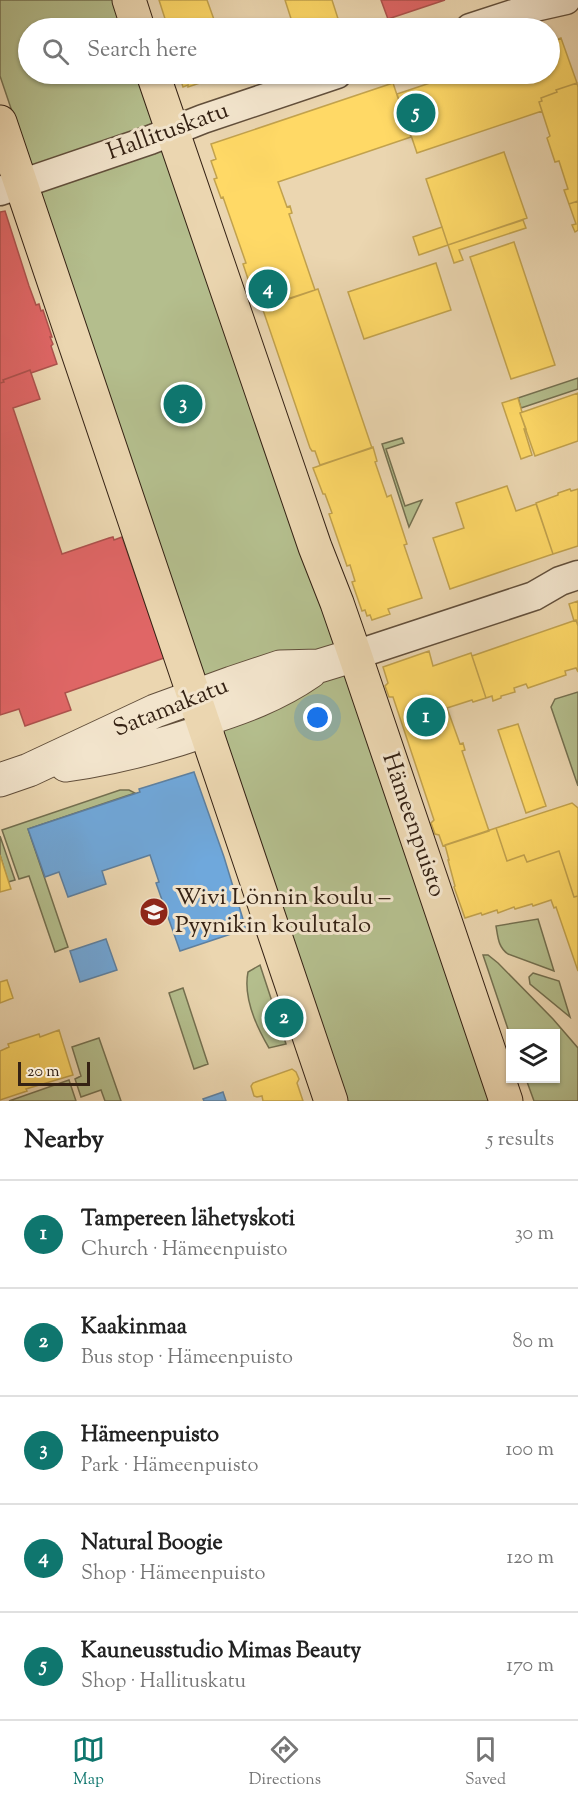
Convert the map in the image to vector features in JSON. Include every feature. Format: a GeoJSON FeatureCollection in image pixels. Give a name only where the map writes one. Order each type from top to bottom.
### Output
{"type":"FeatureCollection","features":[{"type":"Feature","properties":{"kind":"main road"},"geometry":{"type":"LineString","coordinates":[[129,0],[135,18]]}},
{"type":"Feature","properties":{"kind":"main road","name":"Hämeenpuisto"},"geometry":{"type":"LineString","coordinates":[[157,84],[315,547],[355,655],[506,1101]]}},
{"type":"Feature","properties":{"kind":"main road"},"geometry":{"type":"LineString","coordinates":[[0,122],[10,187],[202,716],[331,1101]]}},
{"type":"Feature","properties":{"kind":"street"},"geometry":{"type":"LineString","coordinates":[[501,18],[566,0]]}},
{"type":"Feature","properties":{"kind":"street","name":"Hallituskatu"},"geometry":{"type":"LineString","coordinates":[[10,187],[308,84]]}},
{"type":"Feature","properties":{"kind":"street","name":"Satamakatu"},"geometry":{"type":"LineString","coordinates":[[15,775],[155,711],[202,716],[280,667],[319,666],[355,655],[534,596],[560,581],[578,575]]}},
{"type":"Feature","properties":{"kind":"green space"},"geometry":{"type":"Polygon","coordinates":[[[0,0],[117,0],[123,18],[18,18],[18,84],[145,84],[491,1101],[347,1101],[0,76],[0,0]]]}},
{"type":"Feature","properties":{"kind":"green space"},"geometry":{"type":"Polygon","coordinates":[[[578,378],[578,389],[521,408],[518,398],[578,378]]]}},
{"type":"Feature","properties":{"kind":"green space"},"geometry":{"type":"Polygon","coordinates":[[[402,438],[404,443],[386,449],[405,506],[422,500],[409,527],[382,444],[402,438]]]}},
{"type":"Feature","properties":{"kind":"green space"},"geometry":{"type":"Polygon","coordinates":[[[578,692],[578,786],[551,707],[555,699],[578,692]]]}},
{"type":"Feature","properties":{"kind":"green space"},"geometry":{"type":"Polygon","coordinates":[[[120,790],[135,793],[28,829],[68,947],[55,952],[29,876],[19,879],[2,830],[120,790]]]}},
{"type":"Feature","properties":{"kind":"green space"},"geometry":{"type":"Polygon","coordinates":[[[0,836],[15,880],[8,882],[0,855],[0,836]]]}},
{"type":"Feature","properties":{"kind":"green space"},"geometry":{"type":"Polygon","coordinates":[[[538,919],[554,971],[508,954],[499,942],[496,926],[538,919]]]}},
{"type":"Feature","properties":{"kind":"green space"},"geometry":{"type":"Polygon","coordinates":[[[483,955],[488,955],[498,963],[578,1048],[578,1101],[534,1101],[527,1083],[560,1083],[560,1029],[508,1029],[483,955]]]}},
{"type":"Feature","properties":{"kind":"green space"},"geometry":{"type":"Polygon","coordinates":[[[260,965],[286,1044],[269,1048],[255,1021],[247,991],[248,972],[260,965]]]}},
{"type":"Feature","properties":{"kind":"green space"},"geometry":{"type":"Polygon","coordinates":[[[533,973],[559,981],[570,1017],[530,984],[529,977],[533,973]]]}},
{"type":"Feature","properties":{"kind":"green space"},"geometry":{"type":"Polygon","coordinates":[[[183,988],[208,1064],[194,1069],[169,993],[183,988]]]}},
{"type":"Feature","properties":{"kind":"green space"},"geometry":{"type":"Polygon","coordinates":[[[99,1038],[121,1101],[105,1101],[101,1090],[81,1097],[75,1079],[81,1076],[72,1047],[99,1038]]]}},
{"type":"Feature","properties":{"kind":"green space"},"geometry":{"type":"Polygon","coordinates":[[[69,1080],[76,1101],[9,1101],[69,1080]]]}},
{"type":"Feature","properties":{"kind":"building: Homes"},"geometry":{"type":"Polygon","coordinates":[[[159,0],[207,0],[213,18],[165,18],[159,0]]]}},
{"type":"Feature","properties":{"kind":"building: Homes"},"geometry":{"type":"Polygon","coordinates":[[[285,0],[332,0],[338,18],[291,18],[285,0]]]}},
{"type":"Feature","properties":{"kind":"building: Homes"},"geometry":{"type":"Polygon","coordinates":[[[560,38],[577,83],[541,98],[542,101],[539,102],[542,111],[417,153],[397,94],[427,84],[560,84],[560,38]]]}},
{"type":"Feature","properties":{"kind":"building: Homes"},"geometry":{"type":"Polygon","coordinates":[[[577,83],[578,201],[569,204],[564,190],[568,189],[559,161],[555,162],[547,138],[550,136],[539,102],[542,101],[541,98],[557,92],[556,90],[577,83]]]}},
{"type":"Feature","properties":{"kind":"building: Homes"},"geometry":{"type":"Polygon","coordinates":[[[182,84],[197,84],[188,87],[188,85],[183,87],[182,84]]]}},
{"type":"Feature","properties":{"kind":"building: Homes"},"geometry":{"type":"Polygon","coordinates":[[[390,84],[393,84],[411,137],[278,182],[287,207],[290,206],[292,213],[289,214],[315,290],[266,307],[264,301],[259,303],[252,282],[249,282],[243,264],[246,263],[223,197],[221,198],[214,179],[217,178],[211,161],[216,159],[211,144],[390,84]]]}},
{"type":"Feature","properties":{"kind":"building: Homes"},"geometry":{"type":"Polygon","coordinates":[[[504,152],[527,218],[448,245],[426,179],[504,152]]]}},
{"type":"Feature","properties":{"kind":"building: Homes"},"geometry":{"type":"Polygon","coordinates":[[[578,201],[578,230],[575,232],[572,225],[576,224],[569,204],[578,201]]]}},
{"type":"Feature","properties":{"kind":"building: Homes"},"geometry":{"type":"Polygon","coordinates":[[[523,220],[526,228],[459,250],[463,260],[454,263],[448,245],[523,220]]]}},
{"type":"Feature","properties":{"kind":"building: Homes"},"geometry":{"type":"Polygon","coordinates":[[[442,227],[448,245],[419,255],[413,237],[442,227]]]}},
{"type":"Feature","properties":{"kind":"building: Homes"},"geometry":{"type":"Polygon","coordinates":[[[514,242],[555,365],[511,379],[470,257],[514,242]]]}},
{"type":"Feature","properties":{"kind":"building: Homes"},"geometry":{"type":"Polygon","coordinates":[[[436,263],[451,310],[364,339],[348,292],[436,263]]]}},
{"type":"Feature","properties":{"kind":"building: Homes"},"geometry":{"type":"Polygon","coordinates":[[[318,289],[372,448],[320,465],[315,451],[310,448],[263,310],[266,306],[318,289]]]}},
{"type":"Feature","properties":{"kind":"building: Homes"},"geometry":{"type":"Polygon","coordinates":[[[578,393],[578,441],[535,456],[520,413],[578,393]]]}},
{"type":"Feature","properties":{"kind":"building: Homes"},"geometry":{"type":"Polygon","coordinates":[[[518,398],[532,455],[521,459],[502,403],[518,398]]]}},
{"type":"Feature","properties":{"kind":"building: Homes"},"geometry":{"type":"Polygon","coordinates":[[[373,447],[377,461],[375,462],[387,497],[391,495],[407,544],[404,545],[422,598],[388,609],[390,614],[372,620],[370,615],[367,616],[365,610],[362,611],[352,582],[355,581],[350,565],[347,566],[329,514],[332,513],[313,468],[373,447]]]}},
{"type":"Feature","properties":{"kind":"building: Homes"},"geometry":{"type":"Polygon","coordinates":[[[507,486],[516,511],[536,504],[553,554],[450,589],[433,538],[464,528],[456,503],[507,486]]]}},
{"type":"Feature","properties":{"kind":"building: Homes"},"geometry":{"type":"Polygon","coordinates":[[[570,489],[571,491],[578,489],[578,546],[553,554],[536,503],[570,489]]]}},
{"type":"Feature","properties":{"kind":"building: Homes"},"geometry":{"type":"Polygon","coordinates":[[[578,601],[578,626],[576,620],[574,621],[569,604],[578,601]]]}},
{"type":"Feature","properties":{"kind":"building: Homes"},"geometry":{"type":"Polygon","coordinates":[[[576,620],[578,672],[576,668],[565,671],[566,675],[528,688],[526,684],[514,688],[515,692],[493,701],[492,696],[486,698],[472,656],[576,620]]]}},
{"type":"Feature","properties":{"kind":"building: Homes"},"geometry":{"type":"Polygon","coordinates":[[[429,651],[433,666],[471,653],[486,698],[447,708],[460,744],[463,743],[465,750],[462,751],[489,831],[443,846],[431,823],[434,820],[393,697],[389,697],[385,686],[388,683],[383,667],[429,651]]]}},
{"type":"Feature","properties":{"kind":"building: Homes"},"geometry":{"type":"Polygon","coordinates":[[[518,724],[546,806],[526,813],[498,730],[518,724]]]}},
{"type":"Feature","properties":{"kind":"building: Homes"},"geometry":{"type":"Polygon","coordinates":[[[572,803],[578,808],[578,896],[574,897],[559,851],[527,862],[524,855],[507,861],[496,828],[572,803]]]}},
{"type":"Feature","properties":{"kind":"building: Homes"},"geometry":{"type":"Polygon","coordinates":[[[496,828],[507,861],[524,855],[527,862],[559,851],[574,897],[578,896],[578,971],[556,907],[554,908],[551,900],[533,906],[532,904],[515,909],[514,907],[498,913],[497,910],[465,918],[454,887],[445,845],[496,828]]]}},
{"type":"Feature","properties":{"kind":"building: Homes"},"geometry":{"type":"Polygon","coordinates":[[[0,855],[11,889],[0,892],[0,855]]]}},
{"type":"Feature","properties":{"kind":"building: Homes"},"geometry":{"type":"Polygon","coordinates":[[[7,980],[13,998],[0,1003],[0,982],[7,980]]]}},
{"type":"Feature","properties":{"kind":"building: Homes"},"geometry":{"type":"Polygon","coordinates":[[[59,1030],[73,1075],[26,1089],[27,1091],[0,1100],[0,1051],[9,1047],[8,1044],[59,1030]]]}},
{"type":"Feature","properties":{"kind":"building: Homes"},"geometry":{"type":"Polygon","coordinates":[[[292,1069],[299,1079],[297,1083],[303,1101],[263,1101],[262,1096],[254,1096],[251,1086],[253,1083],[292,1069]]]}},
{"type":"Feature","properties":{"kind":"building: Shops"},"geometry":{"type":"Polygon","coordinates":[[[381,0],[445,0],[391,18],[388,18],[381,0]]]}},
{"type":"Feature","properties":{"kind":"building: Shops"},"geometry":{"type":"Polygon","coordinates":[[[5,211],[36,305],[39,304],[41,311],[43,310],[52,337],[50,337],[53,344],[51,346],[57,364],[31,373],[30,370],[0,383],[0,212],[5,211]]]}},
{"type":"Feature","properties":{"kind":"building: Shops"},"geometry":{"type":"Polygon","coordinates":[[[30,370],[40,399],[13,408],[62,554],[109,538],[113,537],[114,540],[122,537],[164,658],[65,693],[71,710],[25,726],[19,709],[0,715],[0,383],[30,370]]]}},
{"type":"Feature","properties":{"kind":"building: Schools"},"geometry":{"type":"Polygon","coordinates":[[[194,772],[246,929],[180,951],[156,883],[159,882],[150,855],[102,871],[106,884],[68,897],[59,872],[45,877],[28,829],[194,772]]]}},
{"type":"Feature","properties":{"kind":"building: Schools"},"geometry":{"type":"Polygon","coordinates":[[[106,939],[117,970],[80,982],[70,951],[106,939]]]}},
{"type":"Feature","properties":{"kind":"building: Schools"},"geometry":{"type":"Polygon","coordinates":[[[223,1092],[226,1101],[204,1101],[203,1099],[223,1092]]]}},
{"type":"Feature","properties":{"kind":"place","name":"Kauneusstudio Mimas Beauty"},"geometry":{"type":"Point","coordinates":[416,113]}},
{"type":"Feature","properties":{"kind":"place","name":"Natural Boogie"},"geometry":{"type":"Point","coordinates":[268,289]}},
{"type":"Feature","properties":{"kind":"place","name":"Hämeenpuisto"},"geometry":{"type":"Point","coordinates":[183,404]}},
{"type":"Feature","properties":{"kind":"place","name":"Tampereen lähetyskoti"},"geometry":{"type":"Point","coordinates":[426,717]}},
{"type":"Feature","properties":{"kind":"place","name":"Wivi Lönnin koulu – Pyynikin koulutalo"},"geometry":{"type":"Point","coordinates":[154,912]}},
{"type":"Feature","properties":{"kind":"place","name":"Kaakinmaa"},"geometry":{"type":"Point","coordinates":[284,1018]}}]}
